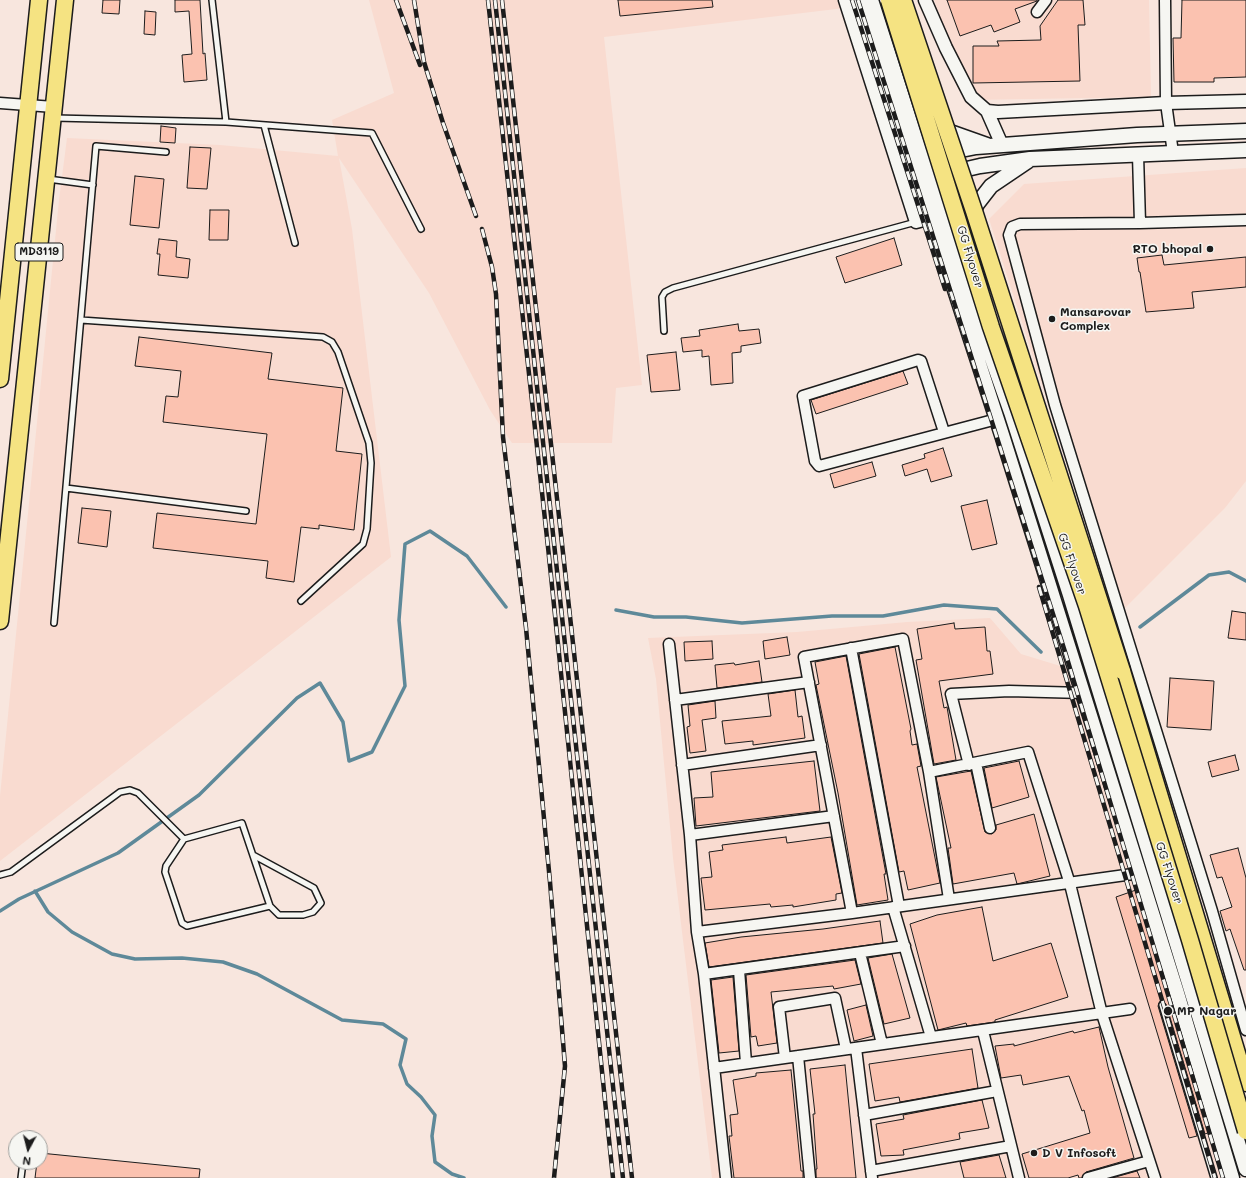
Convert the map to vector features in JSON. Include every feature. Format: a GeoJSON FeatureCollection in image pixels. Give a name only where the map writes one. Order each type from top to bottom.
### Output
{"type":"FeatureCollection","features":[{"type":"Feature","properties":{"kind":"main road","name":"MD3119"},"geometry":{"type":"LineString","coordinates":[[0,379],[39,0]]}},
{"type":"Feature","properties":{"kind":"main road","name":"MD3119"},"geometry":{"type":"LineString","coordinates":[[0,621],[65,0]]}},
{"type":"Feature","properties":{"kind":"main road"},"geometry":{"type":"LineString","coordinates":[[861,0],[924,179],[954,252],[1012,415],[1070,595],[1246,1169]]}},
{"type":"Feature","properties":{"kind":"main road"},"geometry":{"type":"LineString","coordinates":[[871,0],[910,118],[918,160]]}},
{"type":"Feature","properties":{"kind":"main road","name":"GG Flyover"},"geometry":{"type":"LineString","coordinates":[[889,0],[991,327],[1087,606],[1190,940],[1246,1131]]}},
{"type":"Feature","properties":{"kind":"main road","name":"GG Flyover"},"geometry":{"type":"LineString","coordinates":[[903,0],[976,219],[1120,664],[1246,1083]]}},
{"type":"Feature","properties":{"kind":"main road"},"geometry":{"type":"LineString","coordinates":[[910,118],[997,146]]}},
{"type":"Feature","properties":{"kind":"main road"},"geometry":{"type":"LineString","coordinates":[[918,160],[954,151],[997,146],[1170,134],[1246,131]]}},
{"type":"Feature","properties":{"kind":"main road"},"geometry":{"type":"LineString","coordinates":[[924,179],[980,166],[1030,159],[1246,150]]}},
{"type":"Feature","properties":{"kind":"main road"},"geometry":{"type":"LineString","coordinates":[[954,252],[977,204],[992,186],[1030,159]]}},
{"type":"Feature","properties":{"kind":"main road"},"geometry":{"type":"LineString","coordinates":[[924,179],[931,218],[997,419],[1140,873],[1232,1178]]}},
{"type":"Feature","properties":{"kind":"street"},"geometry":{"type":"LineString","coordinates":[[845,0],[916,222],[931,218]]}},
{"type":"Feature","properties":{"kind":"street"},"geometry":{"type":"LineString","coordinates":[[926,0],[946,48],[971,97],[987,111],[997,146]]}},
{"type":"Feature","properties":{"kind":"street"},"geometry":{"type":"LineString","coordinates":[[1037,12],[1046,0]]}},
{"type":"Feature","properties":{"kind":"street"},"geometry":{"type":"LineString","coordinates":[[1165,0],[1166,103],[1173,153]]}},
{"type":"Feature","properties":{"kind":"street"},"geometry":{"type":"LineString","coordinates":[[987,111],[998,112],[1166,103],[1246,101]]}},
{"type":"Feature","properties":{"kind":"street"},"geometry":{"type":"LineString","coordinates":[[0,103],[28,106],[53,113]]}},
{"type":"Feature","properties":{"kind":"street"},"geometry":{"type":"LineString","coordinates":[[1138,155],[1140,223]]}},
{"type":"Feature","properties":{"kind":"street"},"geometry":{"type":"LineString","coordinates":[[1246,220],[1020,224],[1012,227],[1009,235],[1055,405],[1212,911],[1246,1030]]}},
{"type":"Feature","properties":{"kind":"street"},"geometry":{"type":"LineString","coordinates":[[944,432],[921,361],[918,360],[803,396],[815,461],[819,466],[997,419]]}},
{"type":"Feature","properties":{"kind":"street"},"geometry":{"type":"LineString","coordinates":[[852,913],[804,657],[902,639],[929,772],[949,899]]}},
{"type":"Feature","properties":{"kind":"street"},"geometry":{"type":"LineString","coordinates":[[669,644],[690,835],[697,932],[704,974],[726,1178]]}},
{"type":"Feature","properties":{"kind":"street"},"geometry":{"type":"LineString","coordinates":[[851,648],[896,907],[905,946],[931,1037]]}},
{"type":"Feature","properties":{"kind":"street"},"geometry":{"type":"LineString","coordinates":[[675,700],[809,682]]}},
{"type":"Feature","properties":{"kind":"street"},"geometry":{"type":"LineString","coordinates":[[990,828],[973,764],[951,694],[1009,690],[1083,693]]}},
{"type":"Feature","properties":{"kind":"street"},"geometry":{"type":"LineString","coordinates":[[682,765],[821,745]]}},
{"type":"Feature","properties":{"kind":"street"},"geometry":{"type":"LineString","coordinates":[[929,772],[1028,752],[1070,884],[1102,1014],[1154,1178]]}},
{"type":"Feature","properties":{"kind":"street"},"geometry":{"type":"LineString","coordinates":[[690,835],[834,816]]}},
{"type":"Feature","properties":{"kind":"street"},"geometry":{"type":"LineString","coordinates":[[697,932],[1070,884],[1140,873]]}},
{"type":"Feature","properties":{"kind":"street"},"geometry":{"type":"LineString","coordinates":[[704,974],[905,946]]}},
{"type":"Feature","properties":{"kind":"street"},"geometry":{"type":"LineString","coordinates":[[860,953],[882,1044]]}},
{"type":"Feature","properties":{"kind":"street"},"geometry":{"type":"LineString","coordinates":[[739,970],[746,1063]]}},
{"type":"Feature","properties":{"kind":"street"},"geometry":{"type":"LineString","coordinates":[[785,1058],[779,1007],[836,998],[851,1048],[864,1115],[872,1174],[1011,1146]]}},
{"type":"Feature","properties":{"kind":"street"},"geometry":{"type":"LineString","coordinates":[[714,1068],[1130,1009]]}},
{"type":"Feature","properties":{"kind":"street"},"geometry":{"type":"LineString","coordinates":[[983,1031],[1019,1178]]}},
{"type":"Feature","properties":{"kind":"street"},"geometry":{"type":"LineString","coordinates":[[798,1056],[810,1178]]}},
{"type":"Feature","properties":{"kind":"street"},"geometry":{"type":"LineString","coordinates":[[864,1115],[997,1091]]}},
{"type":"Feature","properties":{"kind":"street"},"geometry":{"type":"LineString","coordinates":[[1088,1178],[1149,1161]]}},
{"type":"Feature","properties":{"kind":"lane"},"geometry":{"type":"LineString","coordinates":[[212,0],[226,122]]}},
{"type":"Feature","properties":{"kind":"lane"},"geometry":{"type":"LineString","coordinates":[[53,113],[226,122],[372,133],[421,229]]}},
{"type":"Feature","properties":{"kind":"lane"},"geometry":{"type":"LineString","coordinates":[[264,125],[295,243]]}},
{"type":"Feature","properties":{"kind":"lane"},"geometry":{"type":"LineString","coordinates":[[54,622],[96,146],[166,152]]}},
{"type":"Feature","properties":{"kind":"lane"},"geometry":{"type":"LineString","coordinates":[[46,179],[93,185]]}},
{"type":"Feature","properties":{"kind":"lane"},"geometry":{"type":"LineString","coordinates":[[664,331],[662,297],[665,292],[673,288],[916,222]]}},
{"type":"Feature","properties":{"kind":"lane"},"geometry":{"type":"LineString","coordinates":[[81,320],[323,337],[332,342],[338,352],[369,443],[371,462],[367,529],[363,544],[300,601]]}},
{"type":"Feature","properties":{"kind":"lane"},"geometry":{"type":"LineString","coordinates":[[66,488],[246,511]]}},
{"type":"Feature","properties":{"kind":"lane"},"geometry":{"type":"LineString","coordinates":[[0,875],[11,872],[120,792],[130,790],[138,793],[160,813],[184,839]]}},
{"type":"Feature","properties":{"kind":"lane"},"geometry":{"type":"LineString","coordinates":[[253,856],[314,888],[321,903],[313,912],[303,916],[279,914],[270,906],[253,856],[242,823],[184,839],[166,866],[165,872],[182,923],[187,926],[270,906]]}},
{"type":"Feature","properties":{"kind":"lane"},"geometry":{"type":"LineString","coordinates":[[1162,1005],[1214,1178]]}},
{"type":"Feature","properties":{"kind":"shaded area"},"geometry":{"type":"Polygon","coordinates":[[[369,0],[859,0],[861,6],[604,37],[642,385],[616,388],[612,443],[512,443],[490,410],[429,293],[339,158],[352,229],[391,557],[0,861],[0,796],[59,200],[67,138],[220,145],[338,156],[332,120],[394,93],[369,0]]]}},
{"type":"Feature","properties":{"kind":"shaded area"},"geometry":{"type":"Polygon","coordinates":[[[934,0],[1149,0],[1151,97],[971,100],[934,0]]]}},
{"type":"Feature","properties":{"kind":"shaded area"},"geometry":{"type":"Polygon","coordinates":[[[1246,168],[1246,481],[1225,508],[1116,617],[989,219],[1024,184],[1246,168]]]}},
{"type":"Feature","properties":{"kind":"shaded area"},"geometry":{"type":"Polygon","coordinates":[[[990,618],[1021,654],[1067,668],[1228,1178],[712,1178],[673,858],[656,679],[648,638],[797,632],[907,622],[990,618]]]}},
{"type":"Feature","properties":{"kind":"building"},"geometry":{"type":"Polygon","coordinates":[[[103,0],[120,0],[119,14],[102,13],[103,0]]]}},
{"type":"Feature","properties":{"kind":"building"},"geometry":{"type":"Polygon","coordinates":[[[175,0],[200,0],[203,54],[205,53],[207,80],[184,82],[182,55],[192,54],[189,11],[175,12],[175,0]]]}},
{"type":"Feature","properties":{"kind":"building"},"geometry":{"type":"Polygon","coordinates":[[[618,0],[712,0],[713,7],[620,16],[618,0]]]}},
{"type":"Feature","properties":{"kind":"building"},"geometry":{"type":"Polygon","coordinates":[[[947,0],[1037,1],[1015,9],[1020,22],[994,32],[991,25],[960,36],[947,0]]]}},
{"type":"Feature","properties":{"kind":"building"},"geometry":{"type":"Polygon","coordinates":[[[1058,0],[1083,0],[1085,25],[1078,25],[1080,81],[973,83],[973,46],[999,46],[997,41],[1041,40],[1040,26],[1058,0]]]}},
{"type":"Feature","properties":{"kind":"building"},"geometry":{"type":"Polygon","coordinates":[[[1182,0],[1246,0],[1246,77],[1214,78],[1214,82],[1174,82],[1173,38],[1181,38],[1182,0]]]}},
{"type":"Feature","properties":{"kind":"building"},"geometry":{"type":"Polygon","coordinates":[[[145,11],[156,12],[155,35],[144,34],[145,11]]]}},
{"type":"Feature","properties":{"kind":"building"},"geometry":{"type":"Polygon","coordinates":[[[161,126],[176,128],[175,143],[160,142],[161,126]]]}},
{"type":"Feature","properties":{"kind":"building"},"geometry":{"type":"Polygon","coordinates":[[[190,147],[211,148],[207,189],[187,188],[190,147]]]}},
{"type":"Feature","properties":{"kind":"building"},"geometry":{"type":"Polygon","coordinates":[[[135,176],[164,179],[159,228],[130,225],[135,176]]]}},
{"type":"Feature","properties":{"kind":"building"},"geometry":{"type":"Polygon","coordinates":[[[210,210],[229,210],[228,240],[209,240],[210,210]]]}},
{"type":"Feature","properties":{"kind":"building"},"geometry":{"type":"Polygon","coordinates":[[[894,238],[902,265],[845,283],[836,257],[894,238]]]}},
{"type":"Feature","properties":{"kind":"building"},"geometry":{"type":"Polygon","coordinates":[[[159,239],[177,241],[176,257],[190,259],[188,278],[158,275],[160,254],[157,254],[159,239]]]}},
{"type":"Feature","properties":{"kind":"building"},"geometry":{"type":"Polygon","coordinates":[[[1162,255],[1164,265],[1246,257],[1246,287],[1192,292],[1194,308],[1146,312],[1137,258],[1162,255]]]}},
{"type":"Feature","properties":{"kind":"building"},"geometry":{"type":"Polygon","coordinates":[[[738,324],[739,331],[759,329],[761,343],[741,346],[741,352],[732,353],[733,383],[711,385],[709,356],[702,357],[702,350],[683,352],[681,338],[700,336],[699,330],[738,324]]]}},
{"type":"Feature","properties":{"kind":"building"},"geometry":{"type":"Polygon","coordinates":[[[139,337],[272,353],[268,379],[343,388],[336,451],[362,454],[354,530],[319,525],[319,529],[301,527],[294,582],[266,578],[268,561],[153,548],[157,513],[256,524],[267,434],[163,422],[166,396],[178,397],[181,371],[135,366],[139,337]]]}},
{"type":"Feature","properties":{"kind":"building"},"geometry":{"type":"Polygon","coordinates":[[[676,352],[680,390],[651,392],[647,355],[676,352]]]}},
{"type":"Feature","properties":{"kind":"building"},"geometry":{"type":"Polygon","coordinates":[[[903,371],[908,384],[816,414],[811,400],[903,371]]]}},
{"type":"Feature","properties":{"kind":"building"},"geometry":{"type":"Polygon","coordinates":[[[943,448],[952,476],[931,482],[927,469],[905,476],[902,465],[925,458],[924,454],[943,448]]]}},
{"type":"Feature","properties":{"kind":"building"},"geometry":{"type":"Polygon","coordinates":[[[872,462],[876,476],[834,488],[830,474],[872,462]]]}},
{"type":"Feature","properties":{"kind":"building"},"geometry":{"type":"Polygon","coordinates":[[[987,500],[997,544],[972,550],[961,506],[987,500]]]}},
{"type":"Feature","properties":{"kind":"building"},"geometry":{"type":"Polygon","coordinates":[[[82,508],[111,511],[107,547],[78,543],[82,508]]]}},
{"type":"Feature","properties":{"kind":"building"},"geometry":{"type":"Polygon","coordinates":[[[1232,611],[1246,613],[1246,640],[1228,638],[1232,611]]]}},
{"type":"Feature","properties":{"kind":"building"},"geometry":{"type":"Polygon","coordinates":[[[954,623],[955,629],[985,627],[987,651],[990,651],[993,674],[939,681],[944,708],[947,707],[956,760],[934,764],[916,660],[922,659],[917,629],[954,623]]]}},
{"type":"Feature","properties":{"kind":"building"},"geometry":{"type":"Polygon","coordinates":[[[787,637],[790,655],[765,659],[763,641],[787,637]]]}},
{"type":"Feature","properties":{"kind":"building"},"geometry":{"type":"Polygon","coordinates":[[[712,641],[713,659],[685,661],[684,642],[712,641]]]}},
{"type":"Feature","properties":{"kind":"building"},"geometry":{"type":"Polygon","coordinates":[[[895,647],[911,729],[912,745],[917,744],[921,766],[917,767],[940,883],[908,890],[904,871],[899,872],[859,654],[895,647]]]}},
{"type":"Feature","properties":{"kind":"building"},"geometry":{"type":"Polygon","coordinates":[[[846,656],[886,874],[884,874],[888,900],[857,905],[838,793],[816,685],[819,684],[815,662],[846,656]]]}},
{"type":"Feature","properties":{"kind":"building"},"geometry":{"type":"Polygon","coordinates":[[[759,661],[762,682],[717,688],[715,665],[734,663],[735,665],[759,661]]]}},
{"type":"Feature","properties":{"kind":"building"},"geometry":{"type":"Polygon","coordinates":[[[1170,678],[1214,681],[1211,730],[1167,727],[1170,678]]]}},
{"type":"Feature","properties":{"kind":"building"},"geometry":{"type":"Polygon","coordinates":[[[795,690],[798,717],[802,716],[805,738],[753,745],[753,741],[725,744],[722,721],[771,716],[768,694],[795,690]]]}},
{"type":"Feature","properties":{"kind":"building"},"geometry":{"type":"Polygon","coordinates":[[[715,701],[716,718],[702,720],[706,751],[690,753],[687,727],[690,726],[688,705],[715,701]]]}},
{"type":"Feature","properties":{"kind":"building"},"geometry":{"type":"Polygon","coordinates":[[[1235,755],[1239,770],[1212,777],[1208,762],[1235,755]]]}},
{"type":"Feature","properties":{"kind":"building"},"geometry":{"type":"Polygon","coordinates":[[[814,761],[820,811],[696,826],[694,798],[713,797],[711,772],[814,761]]]}},
{"type":"Feature","properties":{"kind":"building"},"geometry":{"type":"Polygon","coordinates":[[[1019,761],[1029,797],[992,808],[984,768],[1019,761]]]}},
{"type":"Feature","properties":{"kind":"building"},"geometry":{"type":"Polygon","coordinates":[[[971,771],[985,832],[992,834],[996,830],[996,825],[1034,814],[1050,876],[1017,884],[1014,873],[953,884],[948,848],[951,848],[936,777],[971,771]]]}},
{"type":"Feature","properties":{"kind":"building"},"geometry":{"type":"Polygon","coordinates":[[[786,837],[787,843],[831,837],[842,893],[836,894],[836,900],[793,907],[793,905],[771,907],[770,904],[705,910],[701,878],[712,877],[709,852],[723,850],[722,845],[786,837]]]}},
{"type":"Feature","properties":{"kind":"building"},"geometry":{"type":"Polygon","coordinates":[[[1238,848],[1246,878],[1246,970],[1244,970],[1230,929],[1226,931],[1220,911],[1232,907],[1222,877],[1217,878],[1210,855],[1238,848]]]}},
{"type":"Feature","properties":{"kind":"building"},"geometry":{"type":"Polygon","coordinates":[[[1136,890],[1210,1132],[1205,1134],[1166,1004],[1160,1001],[1158,1006],[1197,1136],[1189,1138],[1116,897],[1136,890]]]}},
{"type":"Feature","properties":{"kind":"building"},"geometry":{"type":"Polygon","coordinates":[[[982,907],[993,961],[1051,943],[1068,997],[995,1020],[995,1022],[967,1026],[966,1023],[938,1030],[910,924],[937,915],[982,907]]]}},
{"type":"Feature","properties":{"kind":"building"},"geometry":{"type":"Polygon","coordinates":[[[880,921],[883,943],[709,967],[705,943],[741,937],[823,929],[880,921]]]}},
{"type":"Feature","properties":{"kind":"building"},"geometry":{"type":"Polygon","coordinates":[[[892,954],[910,1018],[884,1024],[868,958],[892,954]]]}},
{"type":"Feature","properties":{"kind":"building"},"geometry":{"type":"Polygon","coordinates":[[[855,960],[861,984],[834,989],[833,986],[771,992],[777,1043],[758,1046],[756,1036],[751,1037],[746,975],[855,960]]]}},
{"type":"Feature","properties":{"kind":"building"},"geometry":{"type":"Polygon","coordinates":[[[733,977],[739,1051],[719,1053],[711,980],[733,977]]]}},
{"type":"Feature","properties":{"kind":"building"},"geometry":{"type":"Polygon","coordinates":[[[866,1005],[873,1036],[854,1041],[847,1010],[866,1005]]]}},
{"type":"Feature","properties":{"kind":"building"},"geometry":{"type":"Polygon","coordinates":[[[1099,1027],[1108,1067],[1134,1158],[1086,1172],[1082,1178],[1079,1178],[1078,1175],[1068,1178],[1029,1178],[1022,1154],[1090,1133],[1084,1110],[1082,1111],[1069,1076],[1023,1085],[1021,1075],[1001,1078],[995,1046],[1014,1044],[1014,1046],[1073,1031],[1074,1033],[1099,1027]]]}},
{"type":"Feature","properties":{"kind":"building"},"geometry":{"type":"Polygon","coordinates":[[[972,1049],[978,1088],[900,1102],[899,1097],[875,1101],[869,1064],[972,1049]]]}},
{"type":"Feature","properties":{"kind":"building"},"geometry":{"type":"Polygon","coordinates":[[[845,1065],[856,1178],[816,1178],[817,1169],[813,1114],[815,1114],[810,1069],[845,1065]]]}},
{"type":"Feature","properties":{"kind":"building"},"geometry":{"type":"Polygon","coordinates":[[[791,1070],[801,1171],[803,1171],[803,1178],[734,1178],[729,1136],[732,1136],[730,1115],[738,1114],[733,1080],[756,1076],[756,1073],[791,1070]]]}},
{"type":"Feature","properties":{"kind":"building"},"geometry":{"type":"Polygon","coordinates":[[[982,1100],[989,1128],[959,1133],[960,1139],[903,1150],[904,1155],[881,1156],[876,1124],[904,1119],[903,1115],[982,1100]]]}},
{"type":"Feature","properties":{"kind":"building"},"geometry":{"type":"Polygon","coordinates":[[[48,1154],[200,1169],[199,1178],[35,1178],[36,1170],[48,1170],[48,1154]]]}},
{"type":"Feature","properties":{"kind":"building"},"geometry":{"type":"Polygon","coordinates":[[[999,1155],[1006,1178],[964,1178],[960,1162],[999,1155]]]}},
{"type":"Feature","properties":{"kind":"building"},"geometry":{"type":"Polygon","coordinates":[[[1137,1171],[1140,1178],[1112,1178],[1137,1171]]]}},
{"type":"Feature","properties":{"kind":"waterway"},"geometry":{"type":"LineString","coordinates":[[0,911],[19,899],[118,853],[199,795],[297,698],[320,683],[343,722],[349,761],[372,752],[405,686],[399,620],[405,544],[430,531],[467,556],[506,607]]}},
{"type":"Feature","properties":{"kind":"waterway"},"geometry":{"type":"LineString","coordinates":[[1140,627],[1209,575],[1229,572],[1246,581]]}},
{"type":"Feature","properties":{"kind":"waterway"},"geometry":{"type":"LineString","coordinates":[[616,610],[654,617],[686,617],[742,623],[832,616],[883,616],[944,605],[997,609],[1041,652]]}},
{"type":"Feature","properties":{"kind":"waterway"},"geometry":{"type":"LineString","coordinates":[[35,891],[48,912],[72,932],[112,954],[135,959],[182,958],[223,962],[257,974],[342,1020],[383,1024],[406,1039],[400,1065],[407,1084],[421,1097],[435,1115],[432,1136],[435,1162],[452,1174],[464,1178]]}},
{"type":"Feature","properties":{"kind":"railway"},"geometry":{"type":"LineString","coordinates":[[396,0],[420,65]]}},
{"type":"Feature","properties":{"kind":"railway"},"geometry":{"type":"LineString","coordinates":[[414,0],[424,62],[443,123],[476,216]]}},
{"type":"Feature","properties":{"kind":"railway"},"geometry":{"type":"LineString","coordinates":[[488,0],[548,547],[613,1178]]}},
{"type":"Feature","properties":{"kind":"railway"},"geometry":{"type":"LineString","coordinates":[[495,0],[623,1178]]}},
{"type":"Feature","properties":{"kind":"railway"},"geometry":{"type":"LineString","coordinates":[[502,0],[632,1178]]}},
{"type":"Feature","properties":{"kind":"railway"},"geometry":{"type":"LineString","coordinates":[[852,0],[945,289]]}},
{"type":"Feature","properties":{"kind":"railway"},"geometry":{"type":"LineString","coordinates":[[858,0],[1066,655],[1223,1178]]}},
{"type":"Feature","properties":{"kind":"railway"},"geometry":{"type":"LineString","coordinates":[[482,229],[492,267],[496,294],[503,437],[526,628],[550,882],[565,1066],[554,1178]]}},
{"type":"Feature","properties":{"kind":"railway"},"geometry":{"type":"LineString","coordinates":[[1039,587],[1215,1178]]}},
{"type":"Feature","properties":{"kind":"place","name":"RTO bhopal"},"geometry":{"type":"Point","coordinates":[1210,249]}},
{"type":"Feature","properties":{"kind":"place","name":"Mansarovar Complex"},"geometry":{"type":"Point","coordinates":[1052,319]}},
{"type":"Feature","properties":{"kind":"place","name":"MP Nagar"},"geometry":{"type":"Point","coordinates":[1168,1011]}},
{"type":"Feature","properties":{"kind":"place","name":"D V Infosoft"},"geometry":{"type":"Point","coordinates":[1034,1153]}}]}
